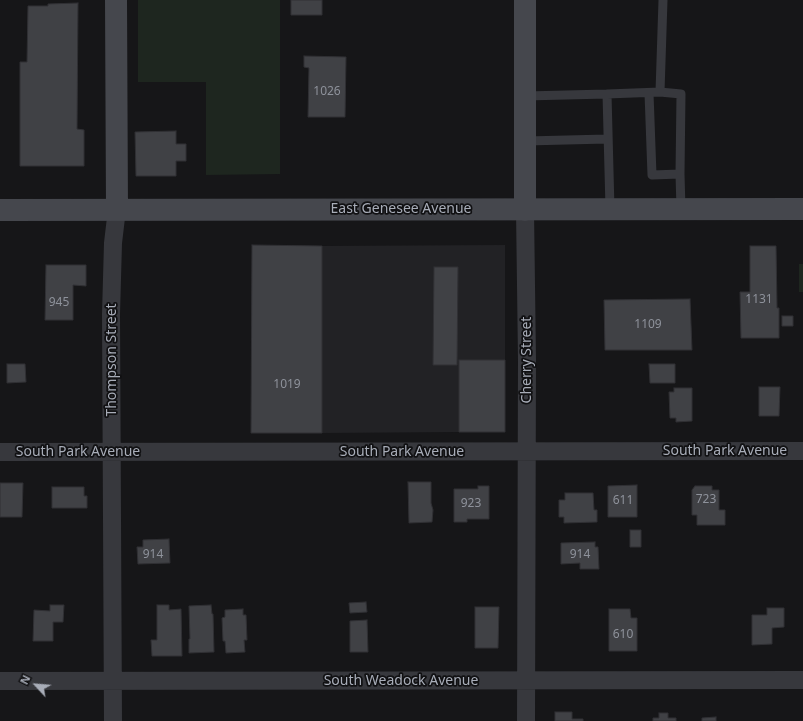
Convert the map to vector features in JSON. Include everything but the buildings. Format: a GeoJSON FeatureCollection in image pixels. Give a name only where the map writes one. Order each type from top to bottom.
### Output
{"type":"FeatureCollection","features":[{"type":"Feature","properties":{"kind":"main road","name":"Thompson Street"},"geometry":{"type":"LineString","coordinates":[[116,0],[117,209]]}},
{"type":"Feature","properties":{"kind":"main road","name":"Cherry Street"},"geometry":{"type":"LineString","coordinates":[[525,0],[525,210]]}},
{"type":"Feature","properties":{"kind":"main road","name":"East Genesee Avenue"},"geometry":{"type":"LineString","coordinates":[[0,210],[803,209]]}},
{"type":"Feature","properties":{"kind":"street","name":"Thompson Street"},"geometry":{"type":"LineString","coordinates":[[112,721],[111,314],[113,243],[117,209]]}},
{"type":"Feature","properties":{"kind":"street","name":"Cherry Street"},"geometry":{"type":"LineString","coordinates":[[525,210],[527,360],[526,721]]}},
{"type":"Feature","properties":{"kind":"street","name":"South Park Avenue"},"geometry":{"type":"LineString","coordinates":[[0,452],[803,451]]}},
{"type":"Feature","properties":{"kind":"street","name":"South Weadock Avenue"},"geometry":{"type":"LineString","coordinates":[[0,681],[803,680]]}},
{"type":"Feature","properties":{"kind":"lane"},"geometry":{"type":"LineString","coordinates":[[660,92],[663,0]]}},
{"type":"Feature","properties":{"kind":"lane"},"geometry":{"type":"LineString","coordinates":[[525,96],[649,92],[681,94],[681,209]]}},
{"type":"Feature","properties":{"kind":"lane"},"geometry":{"type":"LineString","coordinates":[[649,92],[652,175],[680,174]]}},
{"type":"Feature","properties":{"kind":"lane"},"geometry":{"type":"LineString","coordinates":[[607,94],[610,209]]}},
{"type":"Feature","properties":{"kind":"lane"},"geometry":{"type":"LineString","coordinates":[[526,141],[608,139]]}},
{"type":"Feature","properties":{"kind":"shaded area"},"geometry":{"type":"Polygon","coordinates":[[[138,0],[280,0],[280,174],[206,175],[206,82],[138,82],[138,0]]]}},
{"type":"Feature","properties":{"kind":"shaded area"},"geometry":{"type":"Polygon","coordinates":[[[505,245],[505,360],[459,360],[459,432],[322,433],[322,246],[505,245]]]}},
{"type":"Feature","properties":{"kind":"shaded area"},"geometry":{"type":"Polygon","coordinates":[[[799,264],[803,264],[803,292],[799,292],[799,264]]]}}]}
